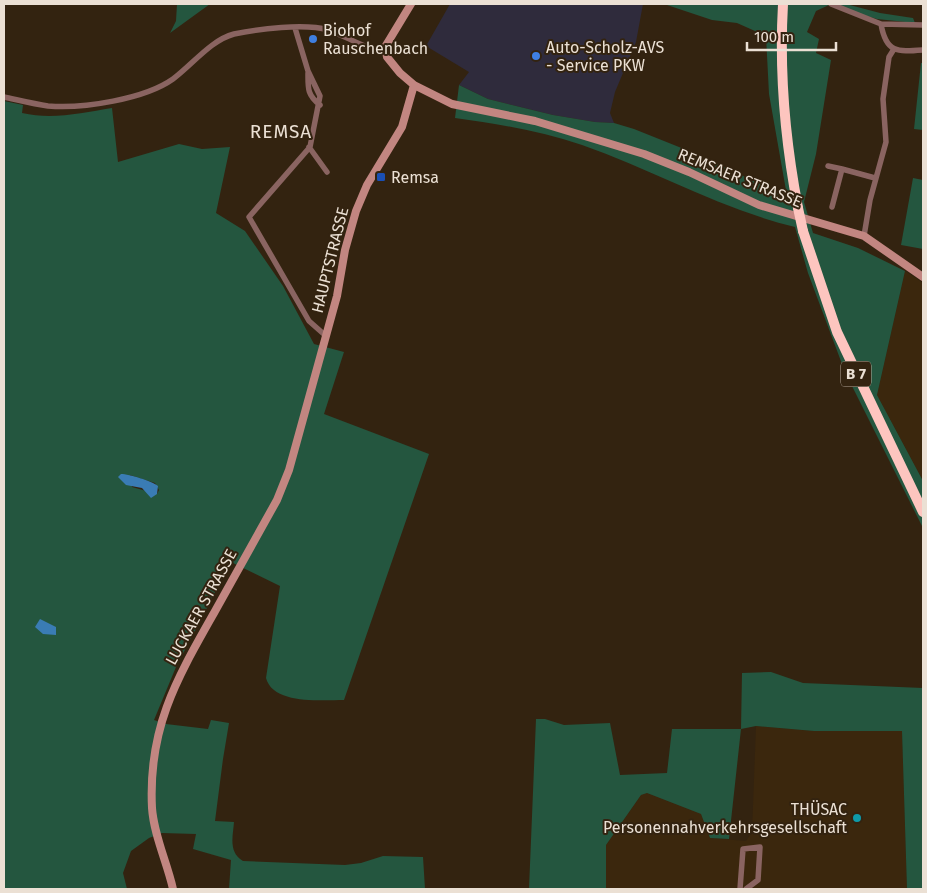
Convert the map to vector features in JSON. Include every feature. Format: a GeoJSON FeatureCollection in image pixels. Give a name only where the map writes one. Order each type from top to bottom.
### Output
{"type":"FeatureCollection","features":[{"type":"Feature","properties":{"kind":"highway","name":"B 7"},"geometry":{"type":"LineString","coordinates":[[783,4],[781,43],[783,106],[787,150],[803,231],[823,295],[847,356],[923,512]]}},
{"type":"Feature","properties":{"kind":"street"},"geometry":{"type":"LineString","coordinates":[[411,4],[388,39],[385,50],[387,57],[400,73],[414,85]]}},
{"type":"Feature","properties":{"kind":"street"},"geometry":{"type":"LineString","coordinates":[[831,4],[881,24],[923,25]]}},
{"type":"Feature","properties":{"kind":"street"},"geometry":{"type":"LineString","coordinates":[[881,24],[884,40],[894,49],[906,51],[923,50]]}},
{"type":"Feature","properties":{"kind":"street"},"geometry":{"type":"LineString","coordinates":[[4,97],[48,106],[114,100],[165,84],[218,42],[232,35],[295,28],[327,30],[374,49],[385,50]]}},
{"type":"Feature","properties":{"kind":"street"},"geometry":{"type":"LineString","coordinates":[[295,28],[308,71],[320,96],[320,105],[309,148],[250,213],[249,217],[309,321],[326,336]]}},
{"type":"Feature","properties":{"kind":"street"},"geometry":{"type":"LineString","coordinates":[[864,236],[875,178],[886,142],[884,99],[889,57],[894,49]]}},
{"type":"Feature","properties":{"kind":"street"},"geometry":{"type":"LineString","coordinates":[[308,71],[309,94],[320,105]]}},
{"type":"Feature","properties":{"kind":"street","name":"REMSAER STRASSE"},"geometry":{"type":"LineString","coordinates":[[414,85],[452,104],[535,121],[596,138],[689,172],[759,205],[864,236],[923,276]]}},
{"type":"Feature","properties":{"kind":"street","name":"HAUPTSTRASSE"},"geometry":{"type":"LineString","coordinates":[[323,345],[337,296],[345,250],[356,211],[367,185],[402,126],[414,85]]}},
{"type":"Feature","properties":{"kind":"street"},"geometry":{"type":"LineString","coordinates":[[309,148],[327,172]]}},
{"type":"Feature","properties":{"kind":"street"},"geometry":{"type":"LineString","coordinates":[[828,166],[875,178]]}},
{"type":"Feature","properties":{"kind":"street"},"geometry":{"type":"LineString","coordinates":[[832,207],[842,169]]}},
{"type":"Feature","properties":{"kind":"street","name":"LUCKAER STRASSE"},"geometry":{"type":"LineString","coordinates":[[173,889],[160,847],[152,811],[152,780],[155,751],[164,714],[182,667],[276,500],[289,470],[323,345]]}},
{"type":"Feature","properties":{"kind":"street"},"geometry":{"type":"LineString","coordinates":[[740,889],[743,849],[760,847],[758,880],[746,889]]}},
{"type":"Feature","properties":{"kind":"shaded area"},"geometry":{"type":"Polygon","coordinates":[[[450,4],[643,4],[636,42],[615,92],[610,113],[614,123],[553,115],[488,99],[459,85],[469,72],[426,46],[450,4]]]}},
{"type":"Feature","properties":{"kind":"shaded area"},"geometry":{"type":"Polygon","coordinates":[[[905,271],[923,283],[923,481],[877,395],[905,271]]]}},
{"type":"Feature","properties":{"kind":"shaded area"},"geometry":{"type":"Polygon","coordinates":[[[756,726],[814,731],[902,731],[907,889],[606,889],[606,845],[641,795],[647,793],[701,814],[710,838],[746,841],[752,832],[756,726]]]}},
{"type":"Feature","properties":{"kind":"green space"},"geometry":{"type":"Polygon","coordinates":[[[177,4],[210,4],[170,33],[176,21],[177,4]]]}},
{"type":"Feature","properties":{"kind":"green space"},"geometry":{"type":"Polygon","coordinates":[[[664,4],[846,4],[880,13],[913,18],[915,23],[877,19],[829,5],[816,11],[807,32],[819,39],[816,53],[831,60],[816,154],[804,202],[813,233],[858,248],[905,271],[877,395],[923,481],[923,528],[845,372],[808,273],[795,227],[714,200],[582,145],[519,128],[455,118],[459,85],[488,99],[553,115],[614,123],[634,129],[689,151],[787,196],[769,94],[766,36],[737,23],[712,20],[664,4]]]}},
{"type":"Feature","properties":{"kind":"green space"},"geometry":{"type":"Polygon","coordinates":[[[921,63],[923,63],[923,130],[914,129],[921,63]]]}},
{"type":"Feature","properties":{"kind":"green space"},"geometry":{"type":"Polygon","coordinates":[[[4,101],[23,105],[22,113],[44,116],[67,115],[112,108],[118,162],[179,144],[202,149],[230,147],[216,213],[245,231],[283,286],[314,344],[344,352],[324,414],[429,454],[344,700],[312,700],[288,697],[278,693],[271,687],[266,678],[280,586],[231,562],[176,667],[154,720],[166,724],[208,729],[211,720],[229,723],[215,821],[234,822],[233,848],[238,857],[243,861],[345,865],[361,863],[383,856],[423,857],[425,889],[229,889],[231,860],[193,849],[196,834],[162,833],[149,838],[131,851],[123,873],[127,889],[4,889],[4,101]],[[130,475],[132,487],[157,494],[159,490],[155,483],[130,475]]]}},
{"type":"Feature","properties":{"kind":"green space"},"geometry":{"type":"Polygon","coordinates":[[[913,178],[923,180],[923,249],[901,245],[913,178]]]}},
{"type":"Feature","properties":{"kind":"green space"},"geometry":{"type":"Polygon","coordinates":[[[771,672],[803,683],[923,688],[923,889],[907,889],[902,731],[814,731],[756,726],[741,729],[742,673],[771,672]]]}},
{"type":"Feature","properties":{"kind":"green space"},"geometry":{"type":"Polygon","coordinates":[[[536,719],[545,719],[564,725],[610,723],[620,775],[667,773],[672,729],[741,729],[729,839],[710,838],[701,814],[647,793],[641,795],[606,845],[606,889],[529,889],[536,719]]]}},
{"type":"Feature","properties":{"kind":"water"},"geometry":{"type":"Polygon","coordinates":[[[121,474],[140,478],[155,484],[158,486],[157,494],[151,498],[142,488],[126,485],[118,477],[121,474]]]}},
{"type":"Feature","properties":{"kind":"water"},"geometry":{"type":"Polygon","coordinates":[[[40,619],[56,627],[56,635],[43,634],[35,627],[40,619]]]}},
{"type":"Feature","properties":{"kind":"place","name":"Biohof Rauschenbach"},"geometry":{"type":"Point","coordinates":[313,39]}},
{"type":"Feature","properties":{"kind":"place","name":"Auto-Scholz-AVS - Service PKW"},"geometry":{"type":"Point","coordinates":[536,56]}},
{"type":"Feature","properties":{"kind":"place","name":"Remsa"},"geometry":{"type":"Point","coordinates":[381,177]}},
{"type":"Feature","properties":{"kind":"place","name":"THÜSAC Personennahverkehrsgesellschaft"},"geometry":{"type":"Point","coordinates":[857,818]}},
{"type":"Feature","properties":{"kind":"district","name":"REMSA"},"geometry":{"type":"Point","coordinates":[281,131]}}]}
